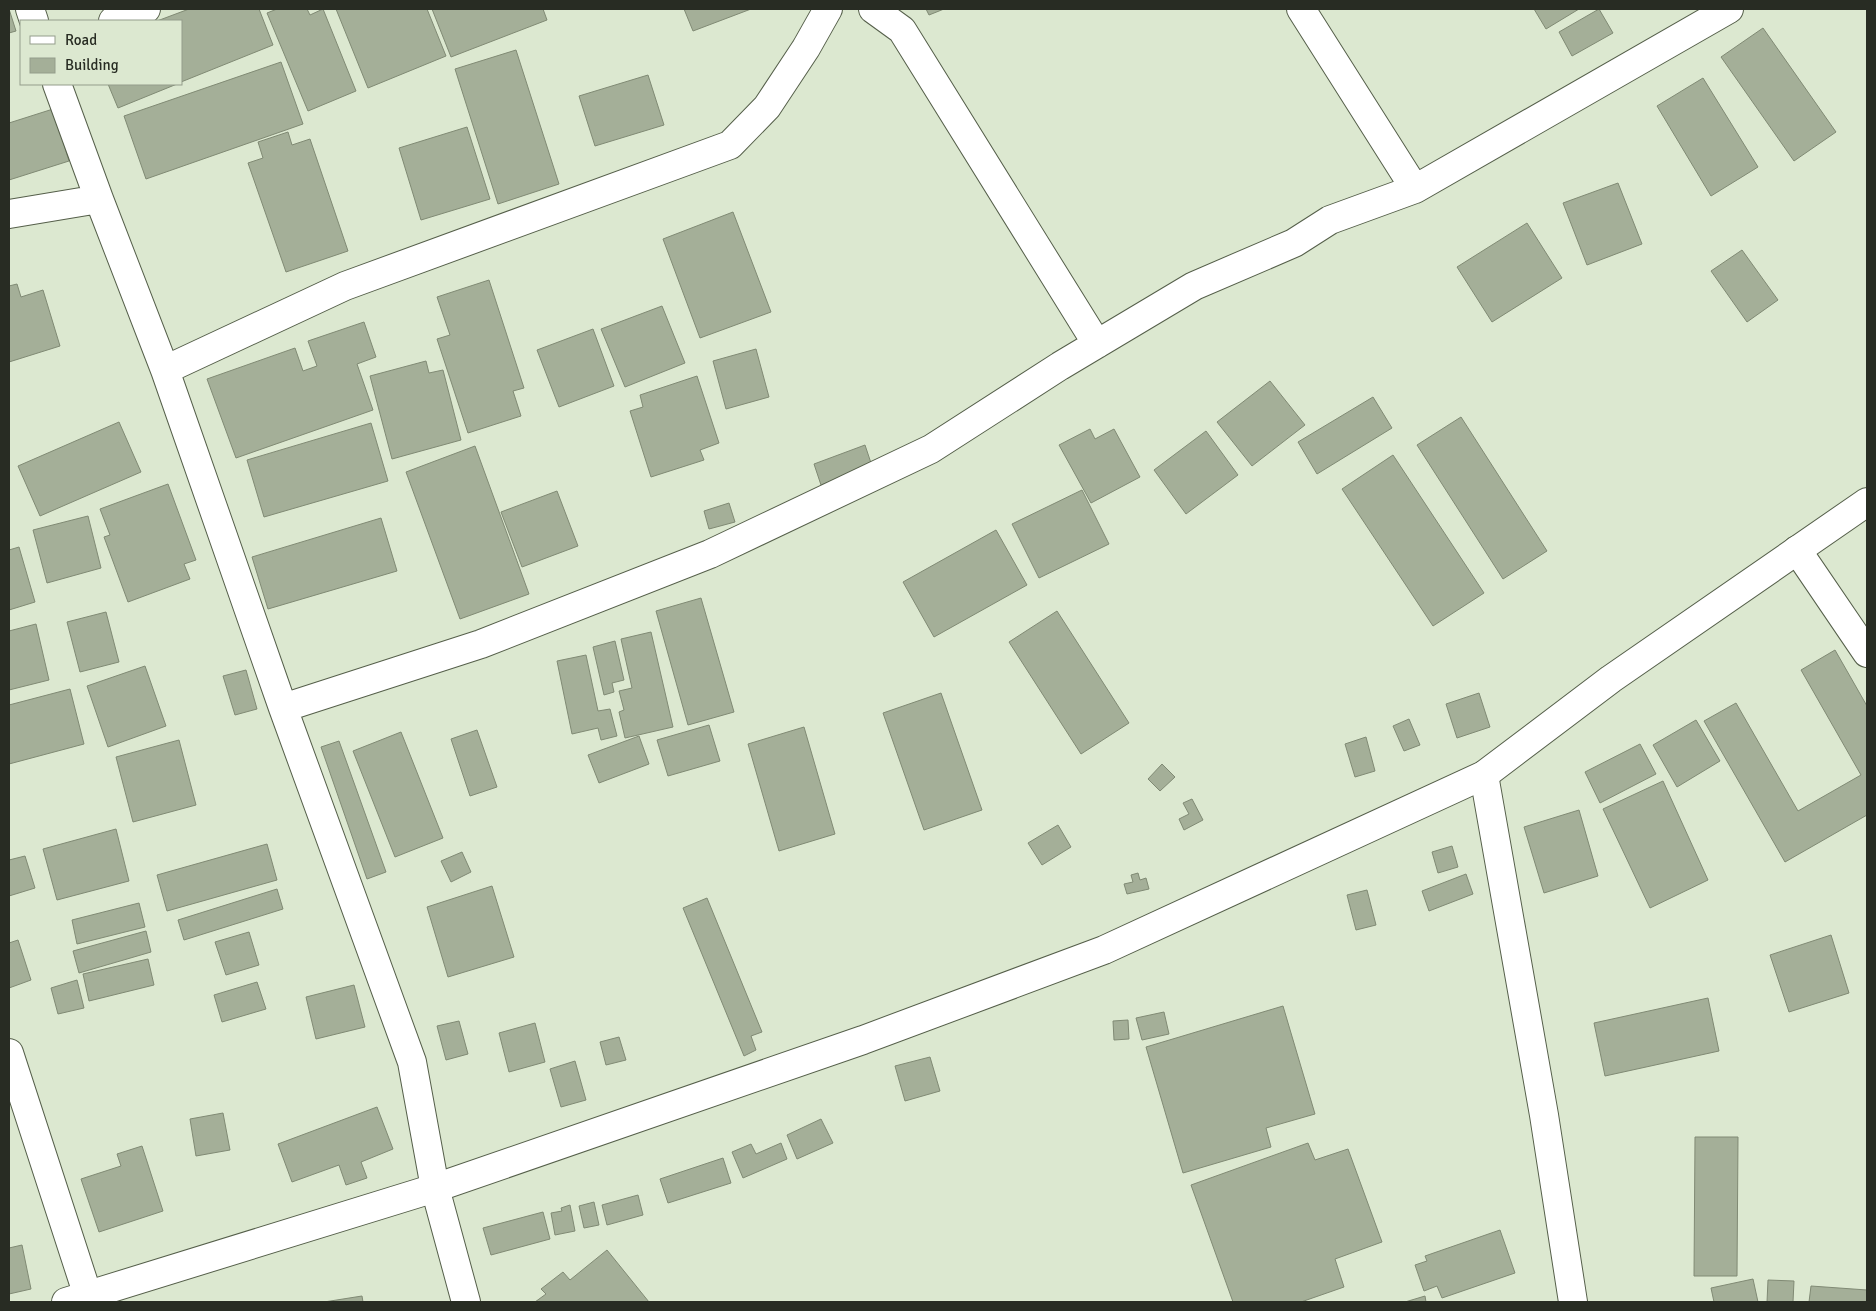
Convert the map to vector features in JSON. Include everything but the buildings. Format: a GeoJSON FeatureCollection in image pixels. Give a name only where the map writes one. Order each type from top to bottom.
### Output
{"type":"FeatureCollection","features":[{"type":"Feature","properties":{"kind":"street"},"geometry":{"type":"LineString","coordinates":[[116,20],[146,9]]}},
{"type":"Feature","properties":{"kind":"street"},"geometry":{"type":"LineString","coordinates":[[165,370],[345,286],[730,145],[768,107],[806,48],[828,9]]}},
{"type":"Feature","properties":{"kind":"street"},"geometry":{"type":"LineString","coordinates":[[872,9],[902,30],[1097,344]]}},
{"type":"Feature","properties":{"kind":"street"},"geometry":{"type":"LineString","coordinates":[[1301,9],[1415,189]]}},
{"type":"Feature","properties":{"kind":"street"},"geometry":{"type":"LineString","coordinates":[[283,708],[481,644],[710,554],[931,449],[1097,344],[1194,286],[1294,243],[1330,220],[1415,189],[1728,9]]}},
{"type":"Feature","properties":{"kind":"street"},"geometry":{"type":"LineString","coordinates":[[57,85],[98,199],[165,370],[283,708],[412,1062],[435,1188],[466,1302]]}},
{"type":"Feature","properties":{"kind":"street"},"geometry":{"type":"LineString","coordinates":[[9,214],[98,199]]}},
{"type":"Feature","properties":{"kind":"street"},"geometry":{"type":"LineString","coordinates":[[9,1053],[77,1299],[435,1188],[863,1040],[1104,950],[1484,775],[1611,679],[1867,502]]}},
{"type":"Feature","properties":{"kind":"street"},"geometry":{"type":"LineString","coordinates":[[1797,550],[1867,653]]}},
{"type":"Feature","properties":{"kind":"street"},"geometry":{"type":"LineString","coordinates":[[1484,775],[1544,1115],[1573,1302]]}}]}
